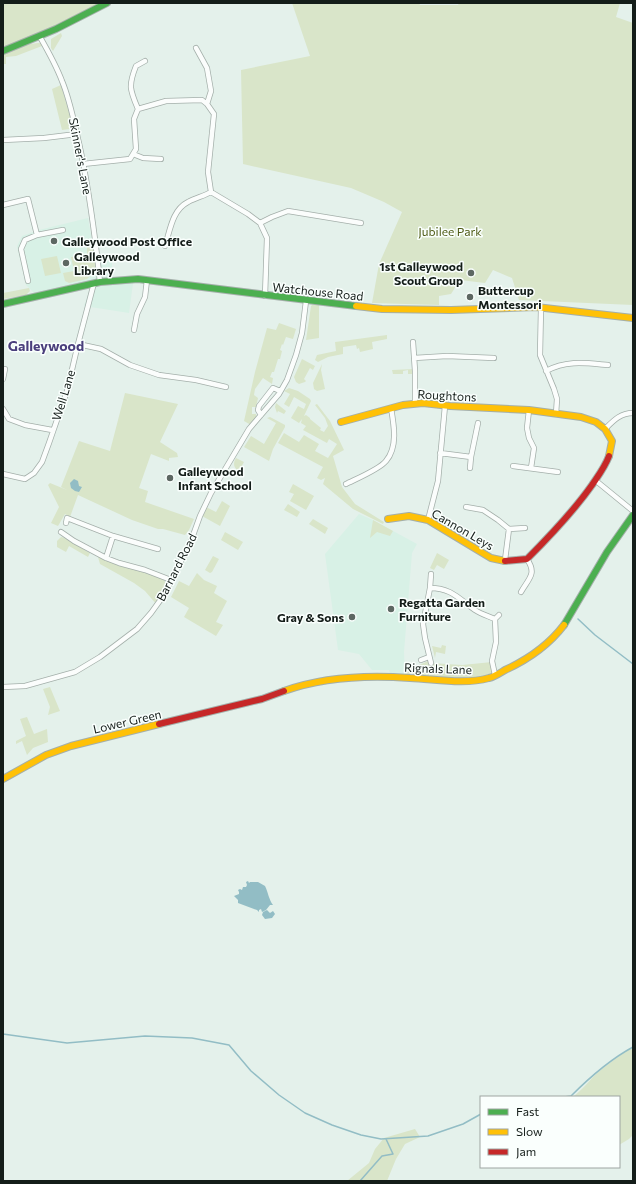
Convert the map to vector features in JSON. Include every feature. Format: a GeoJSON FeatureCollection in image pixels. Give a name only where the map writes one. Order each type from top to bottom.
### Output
{"type":"FeatureCollection","features":[{"type":"Feature","properties":{"kind":"street"},"geometry":{"type":"LineString","coordinates":[[3,51],[40,37],[81,18],[107,3]]}},
{"type":"Feature","properties":{"kind":"street","name":"Skinner's Lane"},"geometry":{"type":"LineString","coordinates":[[40,37],[52,57],[63,82],[77,134],[95,236],[97,282]]}},
{"type":"Feature","properties":{"kind":"street"},"geometry":{"type":"LineString","coordinates":[[196,48],[207,68],[211,91],[207,104]]}},
{"type":"Feature","properties":{"kind":"street"},"geometry":{"type":"LineString","coordinates":[[83,164],[130,159],[136,149],[134,119],[138,109],[131,94],[130,80],[136,66],[145,61]]}},
{"type":"Feature","properties":{"kind":"street"},"geometry":{"type":"LineString","coordinates":[[138,109],[166,101],[202,100],[214,114],[208,172],[212,192],[260,223],[267,238],[265,296]]}},
{"type":"Feature","properties":{"kind":"street"},"geometry":{"type":"LineString","coordinates":[[3,140],[44,138],[77,134]]}},
{"type":"Feature","properties":{"kind":"street"},"geometry":{"type":"LineString","coordinates":[[133,154],[142,158],[161,159]]}},
{"type":"Feature","properties":{"kind":"street"},"geometry":{"type":"LineString","coordinates":[[165,246],[173,219],[179,208],[187,202],[212,192]]}},
{"type":"Feature","properties":{"kind":"street"},"geometry":{"type":"LineString","coordinates":[[3,205],[28,199],[36,235]]}},
{"type":"Feature","properties":{"kind":"street"},"geometry":{"type":"LineString","coordinates":[[260,223],[288,212],[361,223]]}},
{"type":"Feature","properties":{"kind":"street"},"geometry":{"type":"LineString","coordinates":[[28,281],[20,249],[25,240],[36,235],[63,230]]}},
{"type":"Feature","properties":{"kind":"street","name":"Watchouse Road"},"geometry":{"type":"LineString","coordinates":[[3,304],[35,298],[97,282],[128,279],[147,280],[306,301],[382,308],[431,310],[517,307],[542,308],[633,318]]}},
{"type":"Feature","properties":{"kind":"street"},"geometry":{"type":"LineString","coordinates":[[134,330],[137,314],[145,297],[147,280]]}},
{"type":"Feature","properties":{"kind":"street","name":"Well Lane"},"geometry":{"type":"LineString","coordinates":[[3,474],[25,479],[34,473],[42,462],[67,391],[78,344],[97,282]]}},
{"type":"Feature","properties":{"kind":"street","name":"Barnard Road"},"geometry":{"type":"LineString","coordinates":[[3,687],[25,686],[75,672],[100,658],[137,629],[164,595],[191,541],[200,516],[211,493],[249,430],[287,380],[302,333],[306,301]]}},
{"type":"Feature","properties":{"kind":"street"},"geometry":{"type":"LineString","coordinates":[[542,308],[540,355],[557,399],[556,414]]}},
{"type":"Feature","properties":{"kind":"street"},"geometry":{"type":"LineString","coordinates":[[413,342],[415,403]]}},
{"type":"Feature","properties":{"kind":"street"},"geometry":{"type":"LineString","coordinates":[[78,344],[102,349],[130,365],[159,375],[196,380],[226,387]]}},
{"type":"Feature","properties":{"kind":"street"},"geometry":{"type":"LineString","coordinates":[[414,358],[447,356],[494,358]]}},
{"type":"Feature","properties":{"kind":"street"},"geometry":{"type":"LineString","coordinates":[[546,371],[559,365],[570,363],[608,364]]}},
{"type":"Feature","properties":{"kind":"street"},"geometry":{"type":"LineString","coordinates":[[3,379],[5,369]]}},
{"type":"Feature","properties":{"kind":"street","name":"Barnard Road"},"geometry":{"type":"LineString","coordinates":[[261,415],[258,410],[259,406],[273,388],[280,391]]}},
{"type":"Feature","properties":{"kind":"street","name":"Roughtons"},"geometry":{"type":"LineString","coordinates":[[341,422],[402,404],[423,403],[445,406],[529,410],[589,419],[605,429]]}},
{"type":"Feature","properties":{"kind":"street"},"geometry":{"type":"LineString","coordinates":[[428,520],[438,482],[445,406]]}},
{"type":"Feature","properties":{"kind":"street"},"geometry":{"type":"LineString","coordinates":[[346,484],[374,470],[386,462],[393,448],[394,427],[391,408]]}},
{"type":"Feature","properties":{"kind":"street"},"geometry":{"type":"LineString","coordinates":[[3,409],[9,419],[25,425],[52,430]]}},
{"type":"Feature","properties":{"kind":"street"},"geometry":{"type":"LineString","coordinates":[[529,410],[527,428],[529,438],[534,448],[530,468]]}},
{"type":"Feature","properties":{"kind":"street"},"geometry":{"type":"LineString","coordinates":[[521,592],[532,573],[532,567],[527,559],[558,529],[580,502],[605,466],[610,454],[612,441],[605,429],[618,417],[624,414],[633,413]]}},
{"type":"Feature","properties":{"kind":"street"},"geometry":{"type":"LineString","coordinates":[[470,468],[478,423]]}},
{"type":"Feature","properties":{"kind":"street"},"geometry":{"type":"LineString","coordinates":[[440,453],[471,457]]}},
{"type":"Feature","properties":{"kind":"street"},"geometry":{"type":"LineString","coordinates":[[513,466],[558,472]]}},
{"type":"Feature","properties":{"kind":"street"},"geometry":{"type":"LineString","coordinates":[[595,480],[633,511]]}},
{"type":"Feature","properties":{"kind":"street","name":"Cannon Leys"},"geometry":{"type":"LineString","coordinates":[[466,507],[483,510],[509,529],[525,528]]}},
{"type":"Feature","properties":{"kind":"street","name":"Rignals Lane"},"geometry":{"type":"LineString","coordinates":[[262,698],[302,685],[351,678],[396,677],[465,682],[482,680],[496,675],[531,656],[546,646],[556,636],[568,620],[607,552],[633,515]]}},
{"type":"Feature","properties":{"kind":"street","name":"Cannon Leys"},"geometry":{"type":"LineString","coordinates":[[388,519],[409,516],[428,520],[491,558],[505,560],[527,559]]}},
{"type":"Feature","properties":{"kind":"street"},"geometry":{"type":"LineString","coordinates":[[66,523],[68,518],[113,536],[158,549]]}},
{"type":"Feature","properties":{"kind":"street","name":"Cannon Leys"},"geometry":{"type":"LineString","coordinates":[[505,560],[509,529]]}},
{"type":"Feature","properties":{"kind":"street"},"geometry":{"type":"LineString","coordinates":[[61,532],[74,541],[106,558],[171,580]]}},
{"type":"Feature","properties":{"kind":"street"},"geometry":{"type":"LineString","coordinates":[[106,558],[113,536]]}},
{"type":"Feature","properties":{"kind":"street"},"geometry":{"type":"LineString","coordinates":[[431,574],[430,588],[423,624],[431,663]]}},
{"type":"Feature","properties":{"kind":"street"},"geometry":{"type":"LineString","coordinates":[[430,588],[446,590],[480,613],[495,619]]}},
{"type":"Feature","properties":{"kind":"street"},"geometry":{"type":"LineString","coordinates":[[496,675],[492,661],[496,642],[495,619],[499,614]]}},
{"type":"Feature","properties":{"kind":"street"},"geometry":{"type":"LineString","coordinates":[[421,660],[429,657]]}},
{"type":"Feature","properties":{"kind":"street","name":"Lower Green"},"geometry":{"type":"LineString","coordinates":[[3,779],[46,755],[71,746],[262,698]]}},
{"type":"Feature","properties":{"kind":"shaded area"},"geometry":{"type":"Polygon","coordinates":[[[88,218],[95,258],[112,260],[112,271],[115,283],[133,283],[129,313],[84,306],[92,282],[34,293],[26,285],[17,246],[22,236],[39,230],[88,218]]]}},
{"type":"Feature","properties":{"kind":"shaded area"},"geometry":{"type":"Polygon","coordinates":[[[359,514],[417,544],[412,553],[404,652],[405,674],[390,673],[389,670],[372,670],[359,654],[338,650],[325,554],[359,514]]]}},
{"type":"Feature","properties":{"kind":"green space"},"geometry":{"type":"Polygon","coordinates":[[[3,3],[100,3],[63,24],[3,48],[3,3]]]}},
{"type":"Feature","properties":{"kind":"green space","name":"Jubilee Park"},"geometry":{"type":"Polygon","coordinates":[[[292,3],[419,3],[420,5],[458,5],[459,3],[620,3],[616,17],[633,23],[633,305],[519,300],[512,278],[493,270],[485,283],[460,280],[451,294],[439,296],[439,305],[372,303],[379,264],[402,212],[384,202],[351,188],[243,164],[241,70],[310,56],[292,3]]]}},
{"type":"Feature","properties":{"kind":"green space"},"geometry":{"type":"Polygon","coordinates":[[[61,33],[62,36],[53,51],[51,48],[51,39],[61,33]]]}},
{"type":"Feature","properties":{"kind":"green space"},"geometry":{"type":"Polygon","coordinates":[[[41,43],[42,46],[16,56],[6,57],[6,64],[3,64],[3,53],[23,45],[41,43]]]}},
{"type":"Feature","properties":{"kind":"green space"},"geometry":{"type":"Polygon","coordinates":[[[61,85],[72,123],[70,129],[62,130],[52,89],[61,85]]]}},
{"type":"Feature","properties":{"kind":"green space"},"geometry":{"type":"Polygon","coordinates":[[[89,240],[93,243],[96,271],[87,279],[69,283],[65,281],[63,273],[74,271],[71,257],[87,255],[87,241],[89,240]]]}},
{"type":"Feature","properties":{"kind":"green space"},"geometry":{"type":"Polygon","coordinates":[[[57,256],[61,273],[45,276],[41,259],[57,256]]]}},
{"type":"Feature","properties":{"kind":"green space"},"geometry":{"type":"Polygon","coordinates":[[[29,288],[30,291],[26,295],[3,299],[3,293],[29,288]]]}},
{"type":"Feature","properties":{"kind":"green space"},"geometry":{"type":"Polygon","coordinates":[[[319,304],[319,338],[306,340],[311,306],[319,304]]]}},
{"type":"Feature","properties":{"kind":"green space"},"geometry":{"type":"Polygon","coordinates":[[[279,323],[296,329],[293,339],[286,337],[283,345],[282,344],[280,359],[278,359],[274,372],[272,372],[270,377],[273,378],[272,384],[263,378],[255,389],[254,395],[258,398],[256,407],[252,407],[252,414],[256,414],[256,417],[251,425],[244,421],[267,328],[276,330],[279,323]]]}},
{"type":"Feature","properties":{"kind":"green space"},"geometry":{"type":"Polygon","coordinates":[[[387,335],[387,339],[372,342],[373,349],[360,352],[356,345],[343,347],[343,354],[328,357],[318,362],[315,360],[317,355],[336,351],[335,342],[387,335]]]}},
{"type":"Feature","properties":{"kind":"green space"},"geometry":{"type":"Polygon","coordinates":[[[302,359],[315,366],[313,370],[310,368],[304,379],[306,381],[299,384],[296,382],[294,377],[302,359]]]}},
{"type":"Feature","properties":{"kind":"green space"},"geometry":{"type":"Polygon","coordinates":[[[322,364],[321,370],[325,389],[317,391],[314,389],[313,383],[322,364]]]}},
{"type":"Feature","properties":{"kind":"green space"},"geometry":{"type":"Polygon","coordinates":[[[415,369],[415,374],[408,374],[408,370],[403,371],[403,374],[393,374],[392,370],[415,369]]]}},
{"type":"Feature","properties":{"kind":"green space"},"geometry":{"type":"Polygon","coordinates":[[[289,388],[298,391],[310,399],[311,401],[304,416],[306,415],[310,418],[321,428],[320,430],[324,432],[328,426],[325,418],[315,405],[317,404],[330,421],[344,450],[333,456],[342,487],[355,504],[384,522],[383,524],[353,509],[323,484],[325,478],[321,480],[317,478],[323,467],[278,443],[284,433],[299,442],[304,435],[319,444],[315,451],[328,458],[337,444],[329,439],[327,443],[303,430],[306,426],[301,423],[302,419],[299,423],[291,418],[298,406],[304,409],[306,404],[294,397],[289,407],[284,404],[290,394],[284,391],[289,388]]]}},
{"type":"Feature","properties":{"kind":"green space"},"geometry":{"type":"Polygon","coordinates":[[[125,393],[178,404],[160,442],[177,453],[178,457],[169,458],[169,461],[151,454],[139,488],[148,491],[145,502],[194,519],[185,535],[158,529],[132,520],[78,495],[70,517],[65,514],[58,526],[51,523],[59,507],[48,485],[50,483],[67,490],[61,487],[79,441],[110,451],[125,393]]]}},
{"type":"Feature","properties":{"kind":"green space"},"geometry":{"type":"Polygon","coordinates":[[[276,403],[286,411],[284,414],[278,411],[277,413],[275,407],[276,403]]]}},
{"type":"Feature","properties":{"kind":"green space"},"geometry":{"type":"Polygon","coordinates":[[[270,417],[285,425],[285,427],[273,449],[269,461],[244,447],[251,436],[264,444],[276,423],[267,418],[270,417]]]}},
{"type":"Feature","properties":{"kind":"green space"},"geometry":{"type":"Polygon","coordinates":[[[236,458],[244,462],[239,471],[234,465],[236,458]]]}},
{"type":"Feature","properties":{"kind":"green space"},"geometry":{"type":"Polygon","coordinates":[[[293,484],[314,496],[306,510],[290,501],[294,494],[289,492],[293,484]]]}},
{"type":"Feature","properties":{"kind":"green space"},"geometry":{"type":"Polygon","coordinates":[[[222,501],[230,506],[220,526],[202,516],[206,507],[216,512],[222,501]]]}},
{"type":"Feature","properties":{"kind":"green space"},"geometry":{"type":"Polygon","coordinates":[[[288,504],[300,512],[297,517],[284,510],[288,504]]]}},
{"type":"Feature","properties":{"kind":"green space"},"geometry":{"type":"Polygon","coordinates":[[[313,519],[328,528],[325,534],[309,524],[313,519]]]}},
{"type":"Feature","properties":{"kind":"green space"},"geometry":{"type":"Polygon","coordinates":[[[373,520],[393,531],[390,536],[377,532],[370,538],[373,520]]]}},
{"type":"Feature","properties":{"kind":"green space"},"geometry":{"type":"Polygon","coordinates":[[[225,532],[243,542],[238,550],[221,540],[225,532]]]}},
{"type":"Feature","properties":{"kind":"green space"},"geometry":{"type":"Polygon","coordinates":[[[61,537],[71,541],[90,553],[88,557],[69,546],[66,552],[57,547],[57,541],[61,537]]]}},
{"type":"Feature","properties":{"kind":"green space"},"geometry":{"type":"Polygon","coordinates":[[[437,553],[449,560],[444,569],[437,565],[434,570],[430,568],[437,553]]]}},
{"type":"Feature","properties":{"kind":"green space"},"geometry":{"type":"Polygon","coordinates":[[[213,556],[219,559],[210,573],[205,570],[213,556]]]}},
{"type":"Feature","properties":{"kind":"green space"},"geometry":{"type":"Polygon","coordinates":[[[98,557],[145,571],[164,579],[167,587],[157,605],[145,591],[134,583],[100,564],[98,557]]]}},
{"type":"Feature","properties":{"kind":"green space"},"geometry":{"type":"Polygon","coordinates":[[[197,573],[204,580],[217,586],[214,593],[227,601],[216,622],[223,625],[216,636],[184,617],[189,608],[171,597],[179,581],[189,586],[197,573]]]}},
{"type":"Feature","properties":{"kind":"green space"},"geometry":{"type":"Polygon","coordinates":[[[442,645],[446,646],[445,654],[436,652],[435,658],[432,646],[441,648],[442,645]]]}},
{"type":"Feature","properties":{"kind":"green space"},"geometry":{"type":"Polygon","coordinates":[[[428,661],[430,663],[429,676],[405,674],[404,667],[415,667],[428,661]]]}},
{"type":"Feature","properties":{"kind":"green space"},"geometry":{"type":"Polygon","coordinates":[[[492,662],[495,675],[489,678],[430,680],[431,663],[462,665],[492,662]]]}},
{"type":"Feature","properties":{"kind":"green space"},"geometry":{"type":"Polygon","coordinates":[[[50,687],[60,711],[48,715],[50,707],[43,689],[50,687]]]}},
{"type":"Feature","properties":{"kind":"green space"},"geometry":{"type":"Polygon","coordinates":[[[27,717],[34,734],[47,729],[48,742],[33,748],[27,755],[22,741],[16,744],[16,741],[26,736],[20,719],[27,717]]]}},
{"type":"Feature","properties":{"kind":"green space"},"geometry":{"type":"Polygon","coordinates":[[[633,1048],[633,1135],[620,1144],[620,1096],[574,1096],[596,1074],[629,1049],[633,1048]]]}},
{"type":"Feature","properties":{"kind":"green space"},"geometry":{"type":"Polygon","coordinates":[[[415,1129],[420,1137],[405,1144],[396,1159],[387,1181],[347,1181],[369,1163],[375,1149],[384,1138],[415,1129]]]}},
{"type":"Feature","properties":{"kind":"water"},"geometry":{"type":"Polygon","coordinates":[[[74,479],[78,481],[79,486],[82,487],[79,492],[71,488],[70,483],[74,479]]]}},
{"type":"Feature","properties":{"kind":"water"},"geometry":{"type":"Polygon","coordinates":[[[248,881],[249,883],[258,882],[265,886],[270,901],[273,905],[270,905],[262,912],[261,909],[259,910],[259,912],[238,903],[238,900],[234,896],[239,894],[238,890],[242,890],[243,887],[246,887],[246,882],[248,881]]]}},
{"type":"Feature","properties":{"kind":"water"},"geometry":{"type":"Polygon","coordinates":[[[267,910],[270,913],[273,911],[275,914],[272,918],[265,919],[262,915],[263,912],[267,910]]]}},
{"type":"Feature","properties":{"kind":"waterway"},"geometry":{"type":"LineString","coordinates":[[578,619],[595,635],[633,664]]}},
{"type":"Feature","properties":{"kind":"waterway"},"geometry":{"type":"LineString","coordinates":[[3,1034],[67,1043],[145,1036],[192,1038],[229,1045],[251,1071],[279,1095],[305,1113],[332,1125],[361,1135],[381,1139],[428,1136],[463,1124],[480,1115]]}},
{"type":"Feature","properties":{"kind":"waterway"},"geometry":{"type":"LineString","coordinates":[[571,1096],[600,1069],[633,1047]]}},
{"type":"Feature","properties":{"kind":"waterway"},"geometry":{"type":"LineString","coordinates":[[360,1181],[382,1156],[393,1154],[386,1139]]}},
{"type":"Feature","properties":{"kind":"traffic: fast"},"geometry":{"type":"LineString","coordinates":[[3,51],[56,29],[107,3]]}},
{"type":"Feature","properties":{"kind":"traffic: fast"},"geometry":{"type":"LineString","coordinates":[[3,304],[100,282],[138,279],[356,306]]}},
{"type":"Feature","properties":{"kind":"traffic: fast"},"geometry":{"type":"LineString","coordinates":[[564,625],[607,552],[633,515]]}},
{"type":"Feature","properties":{"kind":"traffic: slow"},"geometry":{"type":"LineString","coordinates":[[356,306],[382,309],[451,310],[536,307],[633,318]]}},
{"type":"Feature","properties":{"kind":"traffic: slow"},"geometry":{"type":"LineString","coordinates":[[341,422],[403,405],[423,403],[450,406],[529,410],[581,417],[596,422],[605,429],[612,441],[609,456]]}},
{"type":"Feature","properties":{"kind":"traffic: slow"},"geometry":{"type":"LineString","coordinates":[[388,519],[409,516],[428,520],[491,558],[505,561]]}},
{"type":"Feature","properties":{"kind":"traffic: slow"},"geometry":{"type":"LineString","coordinates":[[284,691],[299,686],[346,678],[394,677],[450,681],[470,681],[489,678],[538,651],[545,646],[564,625]]}},
{"type":"Feature","properties":{"kind":"traffic: slow"},"geometry":{"type":"LineString","coordinates":[[3,779],[46,755],[71,746],[159,724]]}},
{"type":"Feature","properties":{"kind":"traffic: jam"},"geometry":{"type":"LineString","coordinates":[[505,561],[527,559],[536,550],[561,524],[585,495],[606,464],[609,456]]}},
{"type":"Feature","properties":{"kind":"traffic: jam"},"geometry":{"type":"LineString","coordinates":[[159,724],[262,699],[284,691]]}},
{"type":"Feature","properties":{"kind":"place","name":"Galleywood Post Office"},"geometry":{"type":"Point","coordinates":[54,241]}},
{"type":"Feature","properties":{"kind":"place","name":"Galleywood Library"},"geometry":{"type":"Point","coordinates":[66,263]}},
{"type":"Feature","properties":{"kind":"place","name":"1st Galleywood Scout Group"},"geometry":{"type":"Point","coordinates":[471,273]}},
{"type":"Feature","properties":{"kind":"place","name":"Buttercup Montessori"},"geometry":{"type":"Point","coordinates":[470,297]}},
{"type":"Feature","properties":{"kind":"place","name":"Galleywood Infant School"},"geometry":{"type":"Point","coordinates":[170,478]}},
{"type":"Feature","properties":{"kind":"place","name":"Regatta Garden Furniture"},"geometry":{"type":"Point","coordinates":[391,609]}},
{"type":"Feature","properties":{"kind":"place","name":"Gray & Sons"},"geometry":{"type":"Point","coordinates":[352,617]}},
{"type":"Feature","properties":{"kind":"district","name":"Galleywood"},"geometry":{"type":"Point","coordinates":[46,345]}}]}
